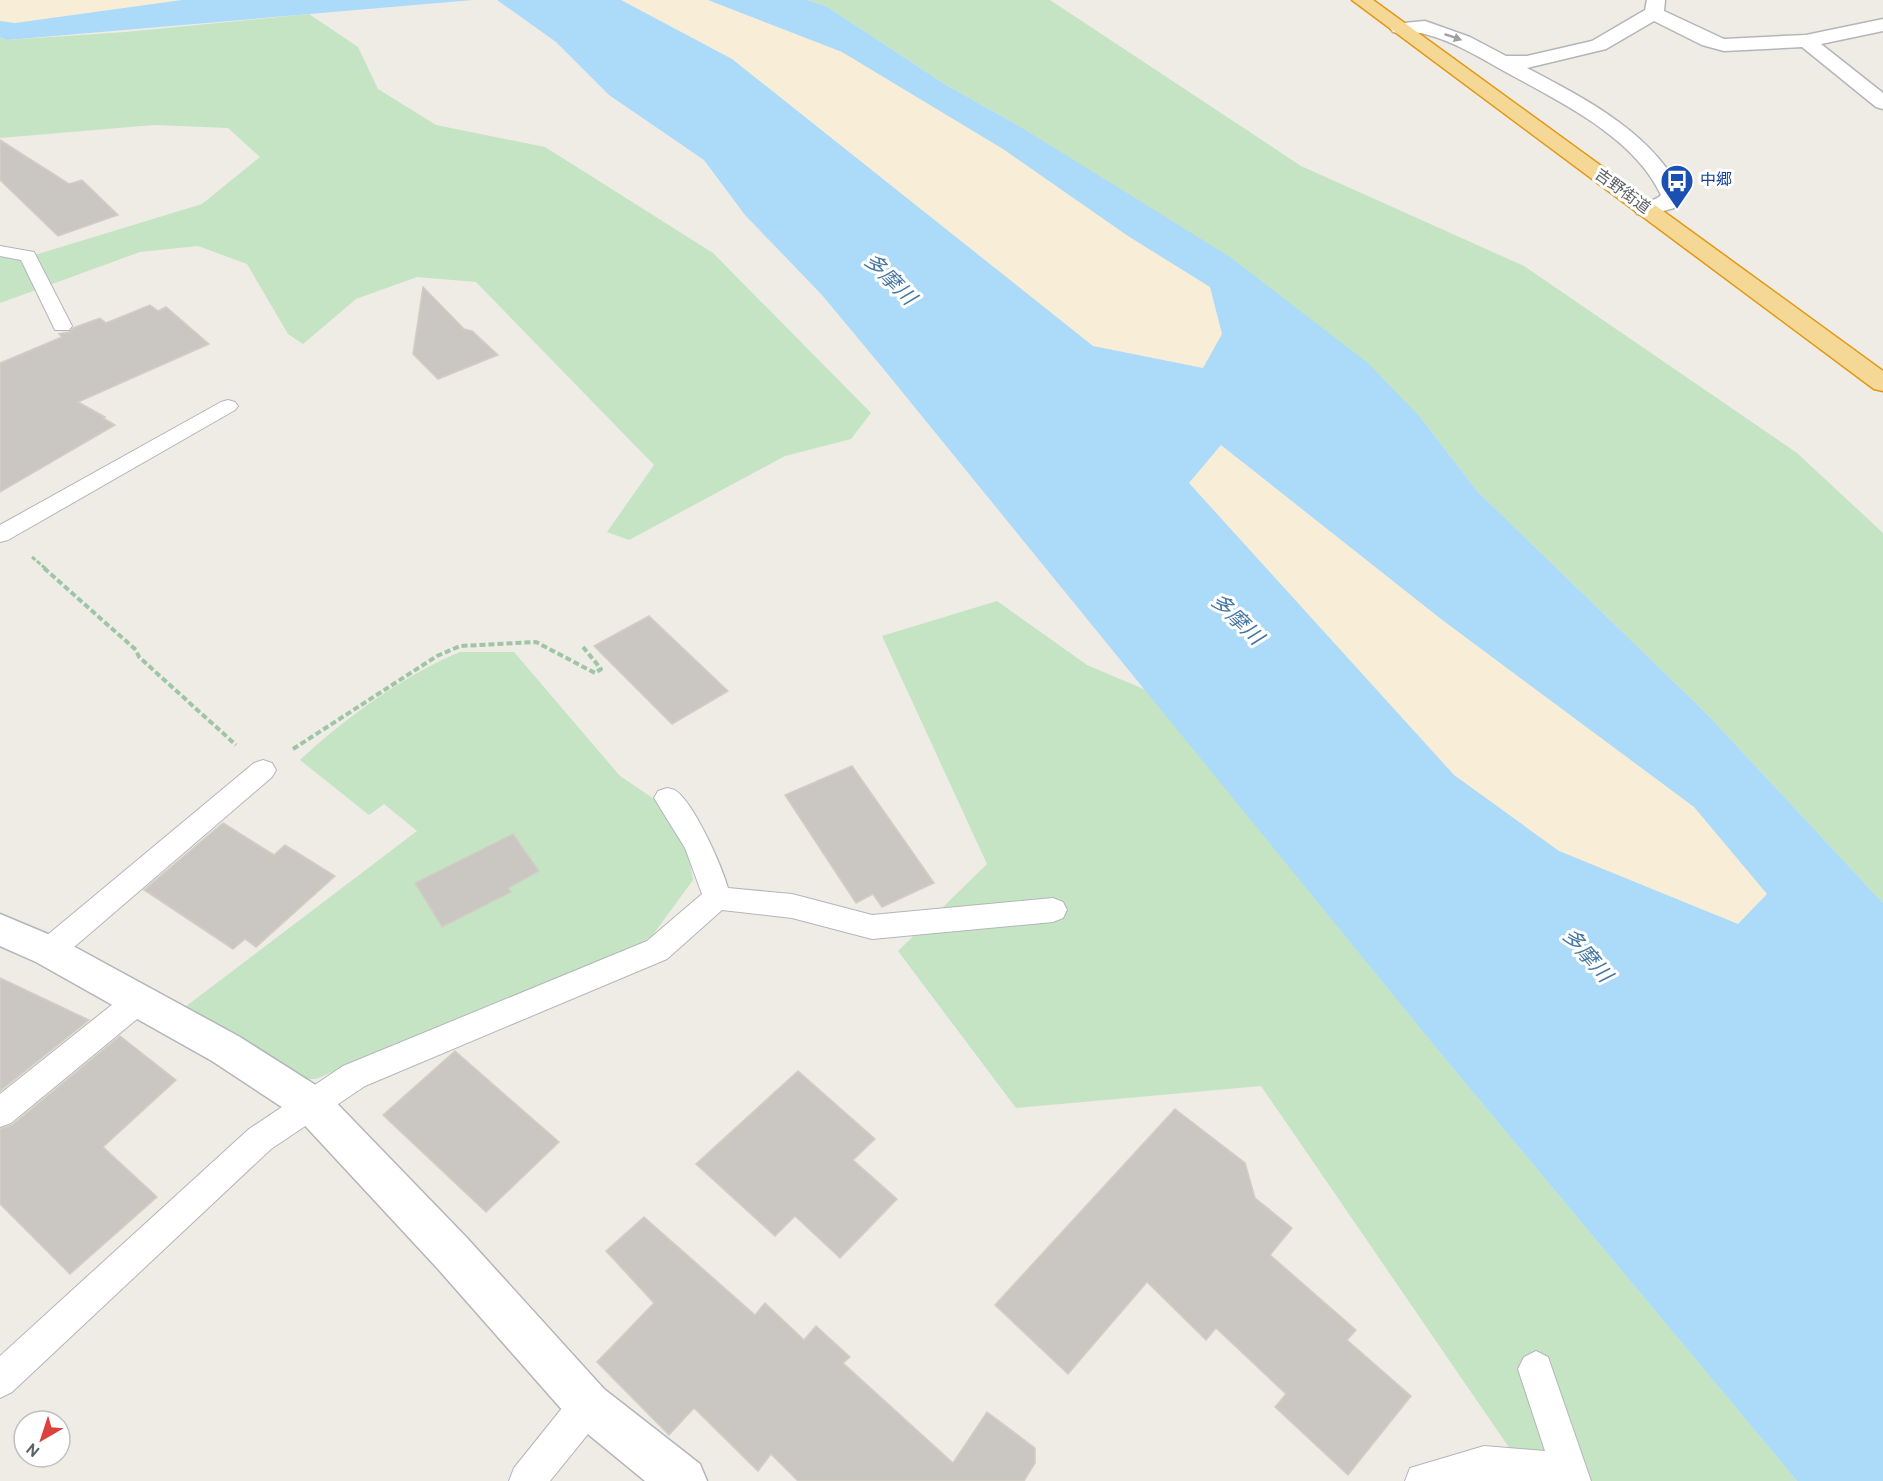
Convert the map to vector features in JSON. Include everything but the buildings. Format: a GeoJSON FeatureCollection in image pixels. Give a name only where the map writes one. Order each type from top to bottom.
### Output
{"type":"FeatureCollection","features":[{"type":"Feature","properties":{"kind":"highway","name":"吉野街道"},"geometry":{"type":"LineString","coordinates":[[1361,0],[1883,383]]}},
{"type":"Feature","properties":{"kind":"street"},"geometry":{"type":"LineString","coordinates":[[1458,71],[1502,62],[1527,62],[1599,45],[1655,7],[1709,41],[1724,45],[1806,41],[1883,25]]}},
{"type":"Feature","properties":{"kind":"street"},"geometry":{"type":"LineString","coordinates":[[1400,28],[1425,27],[1463,41],[1585,107],[1636,147],[1663,176],[1672,195],[1666,203],[1645,209]]}},
{"type":"Feature","properties":{"kind":"street"},"geometry":{"type":"LineString","coordinates":[[1806,41],[1883,103]]}},
{"type":"Feature","properties":{"kind":"street"},"geometry":{"type":"LineString","coordinates":[[0,928],[49,951],[226,1049],[311,1104],[453,1254],[588,1405],[683,1481]]}},
{"type":"Feature","properties":{"kind":"lane"},"geometry":{"type":"LineString","coordinates":[[0,251],[28,256],[62,326]]}},
{"type":"Feature","properties":{"kind":"lane"},"geometry":{"type":"LineString","coordinates":[[2,534],[228,406]]}},
{"type":"Feature","properties":{"kind":"lane"},"geometry":{"type":"LineString","coordinates":[[49,951],[263,770]]}},
{"type":"Feature","properties":{"kind":"lane"},"geometry":{"type":"LineString","coordinates":[[667,798],[693,834],[709,867],[717,898]]}},
{"type":"Feature","properties":{"kind":"lane"},"geometry":{"type":"LineString","coordinates":[[0,1380],[260,1139],[311,1104],[354,1076],[657,950],[717,898],[792,906],[872,927],[1053,910]]}},
{"type":"Feature","properties":{"kind":"lane"},"geometry":{"type":"LineString","coordinates":[[0,1113],[138,1001]]}},
{"type":"Feature","properties":{"kind":"lane"},"geometry":{"type":"LineString","coordinates":[[1423,1481],[1484,1464],[1571,1477],[1536,1369]]}},
{"type":"Feature","properties":{"kind":"lane"},"geometry":{"type":"LineString","coordinates":[[527,1481],[588,1405]]}},
{"type":"Feature","properties":{"kind":"path"},"geometry":{"type":"LineString","coordinates":[[2,534],[136,650],[139,657],[263,770],[340,717],[437,656],[460,646],[536,642],[595,673],[601,669],[583,647]]}},
{"type":"Feature","properties":{"kind":"green space"},"geometry":{"type":"Polygon","coordinates":[[[807,0],[1050,0],[1301,166],[1524,266],[1797,453],[1883,533],[1883,903],[1707,714],[1478,492],[1420,417],[1014,123],[946,85],[826,6],[807,0]]]}},
{"type":"Feature","properties":{"kind":"green space"},"geometry":{"type":"Polygon","coordinates":[[[309,14],[358,47],[378,89],[436,125],[545,147],[713,253],[871,413],[851,439],[785,456],[629,540],[607,532],[654,465],[476,282],[417,277],[356,299],[303,344],[288,334],[247,264],[198,246],[140,252],[0,303],[0,252],[38,254],[202,204],[260,157],[228,128],[154,125],[0,138],[0,37],[7,40],[125,32],[309,14]]]}},
{"type":"Feature","properties":{"kind":"green space"},"geometry":{"type":"Polygon","coordinates":[[[997,601],[1087,665],[1146,690],[1446,1060],[1797,1481],[1532,1481],[1261,1086],[1016,1108],[898,951],[987,864],[882,636],[997,601]]]}},
{"type":"Feature","properties":{"kind":"green space"},"geometry":{"type":"Polygon","coordinates":[[[460,652],[514,652],[620,776],[654,799],[685,834],[693,880],[652,936],[625,952],[468,1014],[316,1079],[304,1079],[185,1007],[417,831],[384,804],[369,815],[300,760],[355,714],[396,685],[460,652]]]}},
{"type":"Feature","properties":{"kind":"sand"},"geometry":{"type":"Polygon","coordinates":[[[0,0],[182,0],[15,23],[0,21],[0,0]]]}},
{"type":"Feature","properties":{"kind":"sand"},"geometry":{"type":"Polygon","coordinates":[[[621,0],[708,0],[842,52],[1003,149],[1128,236],[1210,287],[1222,334],[1203,368],[1093,346],[732,59],[621,0]]]}},
{"type":"Feature","properties":{"kind":"sand"},"geometry":{"type":"Polygon","coordinates":[[[1220,445],[1441,619],[1694,807],[1768,894],[1738,924],[1559,851],[1454,775],[1189,483],[1220,445]]]}},
{"type":"Feature","properties":{"kind":"water"},"geometry":{"type":"Polygon","coordinates":[[[182,0],[473,0],[7,40],[0,37],[0,21],[15,23],[182,0]]]}},
{"type":"Feature","properties":{"kind":"water","name":"多摩川"},"geometry":{"type":"Polygon","coordinates":[[[497,0],[621,0],[732,59],[1093,346],[1203,368],[1222,334],[1210,287],[1128,236],[1003,149],[842,52],[708,0],[807,0],[826,6],[946,85],[1014,123],[1230,257],[1368,363],[1420,417],[1478,492],[1707,714],[1883,903],[1883,1481],[1797,1481],[1446,1060],[822,295],[745,215],[704,160],[609,95],[556,42],[497,0]],[[1221,445],[1189,483],[1454,775],[1559,851],[1738,924],[1767,894],[1694,807],[1441,619],[1221,445]]]}},
{"type":"Feature","properties":{"kind":"place","name":"中郷"},"geometry":{"type":"Point","coordinates":[1677,210]}}]}
